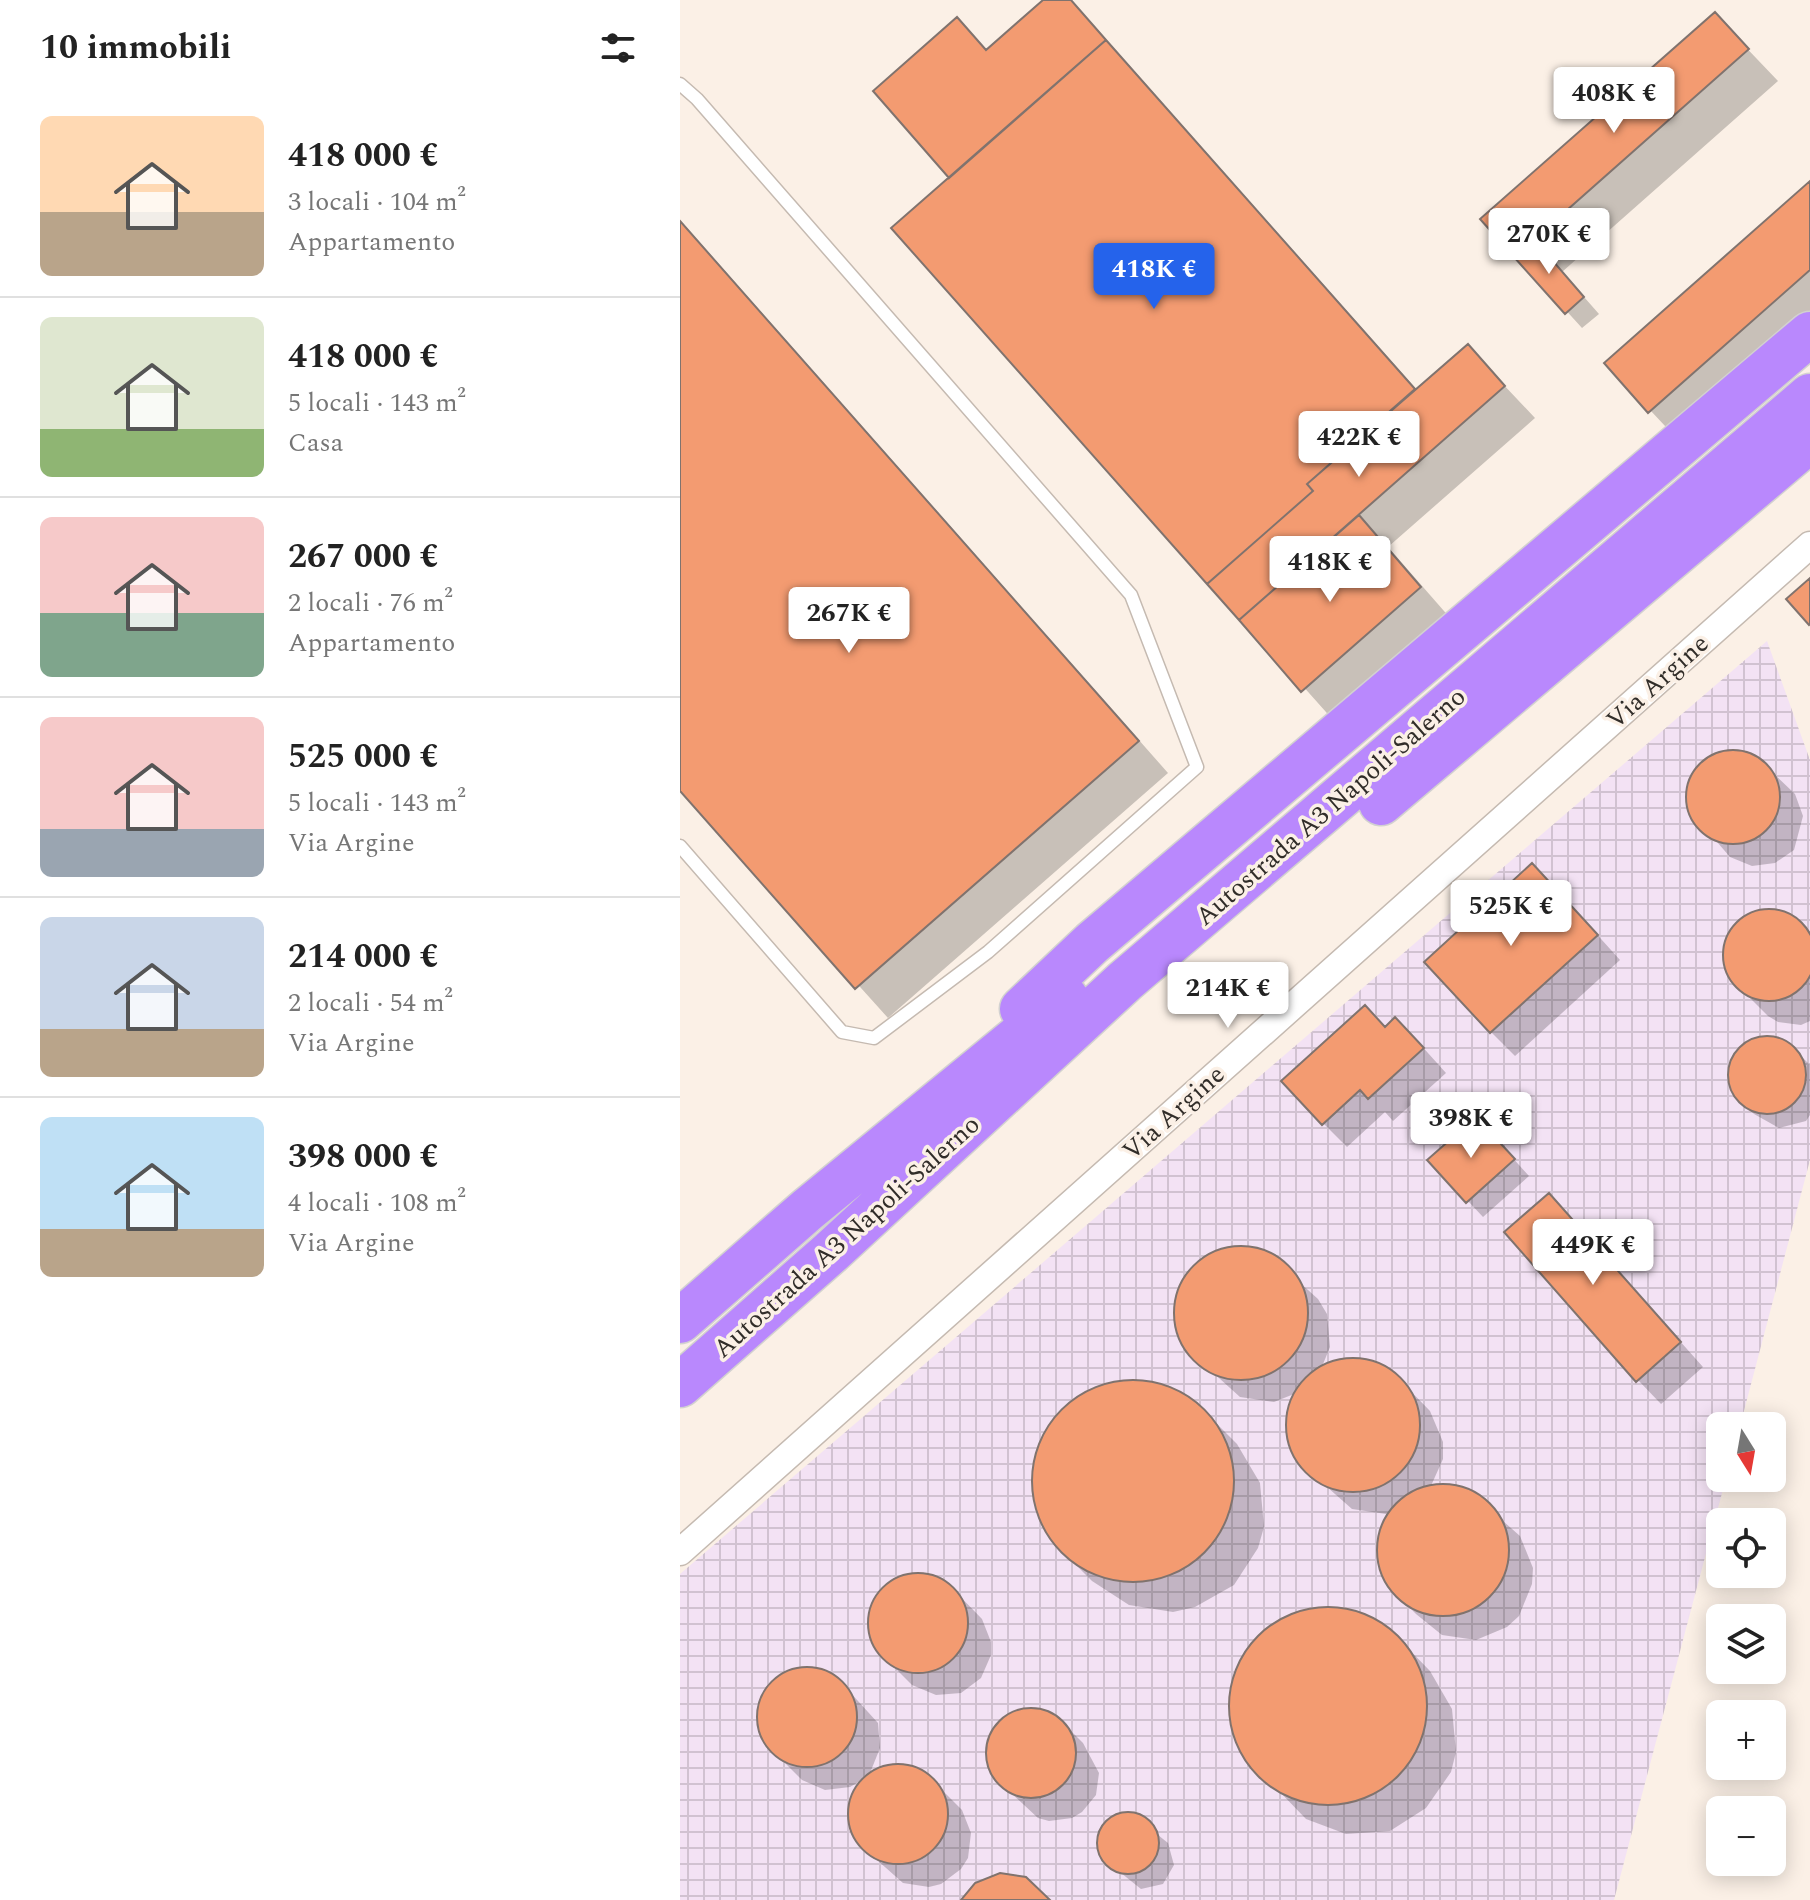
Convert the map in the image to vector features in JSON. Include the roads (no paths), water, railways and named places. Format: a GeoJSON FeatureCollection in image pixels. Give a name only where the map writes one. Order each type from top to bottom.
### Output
{"type":"FeatureCollection","features":[{"type":"Feature","properties":{"kind":"highway"},"geometry":{"type":"LineString","coordinates":[[807,1210],[1092,943],[1810,334]]}},
{"type":"Feature","properties":{"kind":"highway","name":"Autostrada A3 Napoli-Salerno"},"geometry":{"type":"LineString","coordinates":[[680,1321],[807,1210],[1109,963],[1810,368]]}},
{"type":"Feature","properties":{"kind":"highway","name":"Autostrada A3 Napoli-Salerno"},"geometry":{"type":"LineString","coordinates":[[680,1385],[831,1252],[1125,981],[1810,396]]}},
{"type":"Feature","properties":{"kind":"highway"},"geometry":{"type":"LineString","coordinates":[[831,1252],[1143,1004],[1810,440]]}},
{"type":"Feature","properties":{"kind":"street","name":"Via Argine"},"geometry":{"type":"LineString","coordinates":[[680,1552],[1810,545]]}},
{"type":"Feature","properties":{"kind":"lane"},"geometry":{"type":"LineString","coordinates":[[680,84],[697,99],[1131,595],[1197,767],[988,952],[874,1038],[842,1032],[680,846]]}}]}
